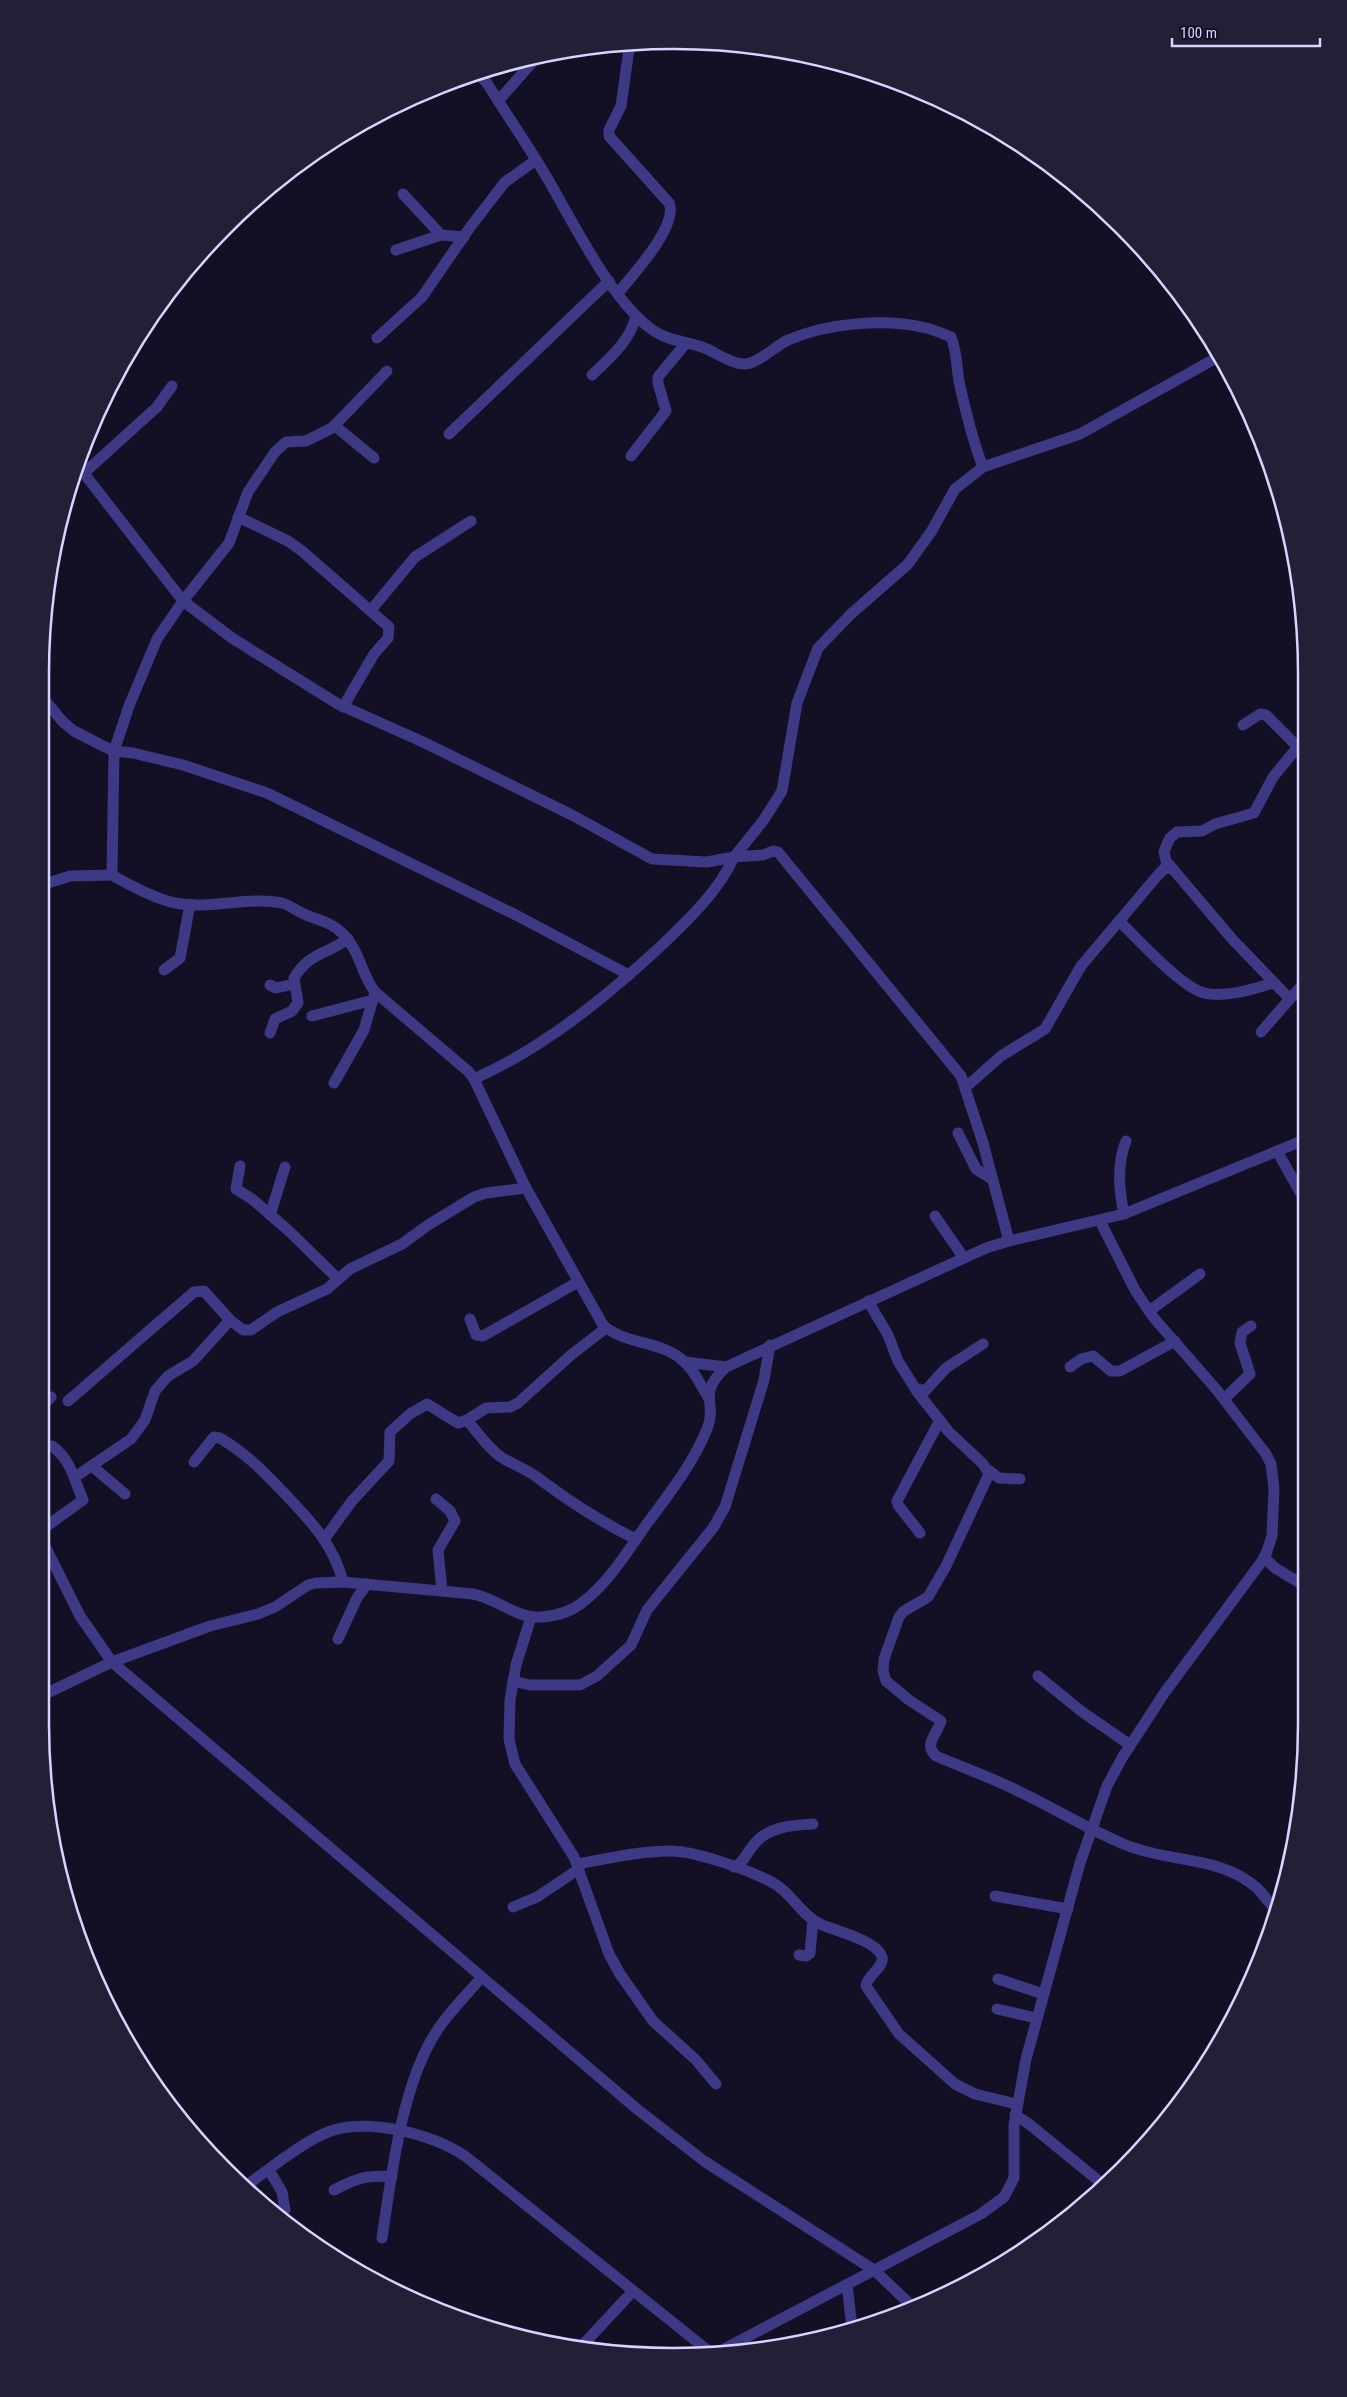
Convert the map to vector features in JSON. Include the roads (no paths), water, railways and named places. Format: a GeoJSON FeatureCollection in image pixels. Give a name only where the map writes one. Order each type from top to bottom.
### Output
{"type":"FeatureCollection","features":[{"type":"Feature","properties":{"kind":"street"},"geometry":{"type":"LineString","coordinates":[[618,293],[655,247],[671,212],[669,203],[609,136],[609,130],[621,106],[629,50]]}},
{"type":"Feature","properties":{"kind":"street"},"geometry":{"type":"LineString","coordinates":[[498,100],[529,66]]}},
{"type":"Feature","properties":{"kind":"street"},"geometry":{"type":"LineString","coordinates":[[482,79],[498,100],[536,160],[609,281],[636,316],[654,332],[745,364],[753,362],[788,340],[824,330],[877,322],[927,328],[951,337],[957,350],[960,385],[976,449],[984,468]]}},
{"type":"Feature","properties":{"kind":"street"},"geometry":{"type":"LineString","coordinates":[[377,338],[422,297],[505,182],[536,160]]}},
{"type":"Feature","properties":{"kind":"street"},"geometry":{"type":"LineString","coordinates":[[403,194],[441,234]]}},
{"type":"Feature","properties":{"kind":"street"},"geometry":{"type":"LineString","coordinates":[[396,250],[441,234],[464,237]]}},
{"type":"Feature","properties":{"kind":"street"},"geometry":{"type":"LineString","coordinates":[[449,434],[609,281]]}},
{"type":"Feature","properties":{"kind":"street"},"geometry":{"type":"LineString","coordinates":[[592,376],[622,344],[636,316]]}},
{"type":"Feature","properties":{"kind":"street"},"geometry":{"type":"LineString","coordinates":[[630,456],[666,411],[658,377],[686,343]]}},
{"type":"Feature","properties":{"kind":"street"},"geometry":{"type":"LineString","coordinates":[[474,1079],[552,1035],[608,993],[705,902],[729,868],[734,857],[763,821],[782,791],[797,703],[818,648],[851,614],[908,564],[931,532],[955,489],[984,468],[1080,434],[1214,359]]}},
{"type":"Feature","properties":{"kind":"street"},"geometry":{"type":"LineString","coordinates":[[112,875],[114,751],[129,706],[157,639],[183,601],[230,543],[248,492],[275,452],[284,443],[291,440],[306,441],[335,426],[387,371]]}},
{"type":"Feature","properties":{"kind":"street"},"geometry":{"type":"LineString","coordinates":[[84,469],[157,407],[172,386]]}},
{"type":"Feature","properties":{"kind":"street"},"geometry":{"type":"LineString","coordinates":[[335,426],[374,458]]}},
{"type":"Feature","properties":{"kind":"street"},"geometry":{"type":"LineString","coordinates":[[83,471],[183,601],[232,638],[343,707],[423,742],[572,815],[652,859],[707,862],[734,857],[762,855],[773,850],[778,852],[961,1076],[966,1087],[1008,1241]]}},
{"type":"Feature","properties":{"kind":"street"},"geometry":{"type":"LineString","coordinates":[[238,517],[295,546],[388,626],[389,636],[374,654],[343,707]]}},
{"type":"Feature","properties":{"kind":"street"},"geometry":{"type":"LineString","coordinates":[[371,610],[415,557],[471,521]]}},
{"type":"Feature","properties":{"kind":"street"},"geometry":{"type":"LineString","coordinates":[[49,706],[74,731],[114,751],[133,753],[183,765],[267,793],[516,915],[629,975]]}},
{"type":"Feature","properties":{"kind":"street"},"geometry":{"type":"LineString","coordinates":[[1243,725],[1260,714],[1266,714],[1298,746]]}},
{"type":"Feature","properties":{"kind":"street"},"geometry":{"type":"LineString","coordinates":[[1290,999],[1273,983],[1192,894],[1166,861],[1164,852],[1170,838],[1177,832],[1202,831],[1215,824],[1254,813],[1273,777],[1298,747]]}},
{"type":"Feature","properties":{"kind":"street"},"geometry":{"type":"LineString","coordinates":[[966,1087],[1001,1056],[1045,1029],[1082,966],[1158,875],[1165,868],[1173,869]]}},
{"type":"Feature","properties":{"kind":"street"},"geometry":{"type":"LineString","coordinates":[[49,883],[70,876],[112,875],[133,887],[174,903],[280,902],[335,926],[348,939],[359,956],[374,996],[474,1079],[526,1188],[606,1328],[674,1354],[684,1362],[708,1397]]}},
{"type":"Feature","properties":{"kind":"street"},"geometry":{"type":"LineString","coordinates":[[164,970],[180,958],[190,904]]}},
{"type":"Feature","properties":{"kind":"street"},"geometry":{"type":"LineString","coordinates":[[1119,921],[1183,980],[1204,993],[1227,993],[1273,983]]}},
{"type":"Feature","properties":{"kind":"street"},"geometry":{"type":"LineString","coordinates":[[270,1033],[275,1019],[292,1011],[298,1003],[294,978],[309,959],[348,939]]}},
{"type":"Feature","properties":{"kind":"street"},"geometry":{"type":"LineString","coordinates":[[270,984],[276,988],[294,984]]}},
{"type":"Feature","properties":{"kind":"street"},"geometry":{"type":"LineString","coordinates":[[1261,1032],[1298,990]]}},
{"type":"Feature","properties":{"kind":"street"},"geometry":{"type":"LineString","coordinates":[[312,1016],[374,996]]}},
{"type":"Feature","properties":{"kind":"street"},"geometry":{"type":"LineString","coordinates":[[334,1083],[364,1030],[374,996]]}},
{"type":"Feature","properties":{"kind":"street"},"geometry":{"type":"LineString","coordinates":[[958,1132],[976,1169],[992,1179]]}},
{"type":"Feature","properties":{"kind":"street"},"geometry":{"type":"LineString","coordinates":[[1124,1214],[1120,1183],[1122,1149],[1126,1140]]}},
{"type":"Feature","properties":{"kind":"street"},"geometry":{"type":"LineString","coordinates":[[49,1692],[112,1662],[210,1626],[258,1614],[276,1607],[308,1585],[327,1581],[482,1596],[531,1617],[570,1611],[603,1584],[686,1469],[707,1430],[710,1415],[708,1397],[712,1381],[726,1367],[770,1345],[964,1258],[1008,1241],[1124,1214],[1298,1142]]}},
{"type":"Feature","properties":{"kind":"street"},"geometry":{"type":"LineString","coordinates":[[1277,1151],[1298,1188]]}},
{"type":"Feature","properties":{"kind":"street"},"geometry":{"type":"LineString","coordinates":[[240,1166],[236,1189],[270,1215],[337,1278]]}},
{"type":"Feature","properties":{"kind":"street"},"geometry":{"type":"LineString","coordinates":[[270,1215],[285,1167]]}},
{"type":"Feature","properties":{"kind":"street"},"geometry":{"type":"LineString","coordinates":[[68,1401],[194,1292],[204,1291],[230,1320],[243,1330],[251,1330],[277,1312],[327,1289],[337,1278],[350,1269],[402,1244],[428,1225],[474,1197],[486,1193],[526,1188]]}},
{"type":"Feature","properties":{"kind":"street"},"geometry":{"type":"LineString","coordinates":[[935,1216],[964,1258]]}},
{"type":"Feature","properties":{"kind":"street"},"geometry":{"type":"LineString","coordinates":[[731,2345],[981,2214],[1004,2197],[1014,2178],[1016,2110],[1036,2018],[1091,1829],[1107,1786],[1130,1745],[1165,1692],[1264,1557],[1272,1536],[1274,1489],[1271,1464],[1266,1454],[1224,1399],[1149,1311],[1135,1290],[1100,1221]]}},
{"type":"Feature","properties":{"kind":"street"},"geometry":{"type":"LineString","coordinates":[[1149,1311],[1200,1274]]}},
{"type":"Feature","properties":{"kind":"street"},"geometry":{"type":"LineString","coordinates":[[470,1319],[476,1335],[482,1336],[578,1282]]}},
{"type":"Feature","properties":{"kind":"street"},"geometry":{"type":"LineString","coordinates":[[868,1301],[888,1335],[898,1361],[915,1388],[940,1420],[988,1470],[999,1478],[1020,1479]]}},
{"type":"Feature","properties":{"kind":"street"},"geometry":{"type":"LineString","coordinates":[[75,1477],[131,1439],[145,1420],[155,1391],[168,1376],[194,1361],[230,1320]]}},
{"type":"Feature","properties":{"kind":"street"},"geometry":{"type":"LineString","coordinates":[[1224,1399],[1250,1374],[1240,1344],[1242,1332],[1251,1326]]}},
{"type":"Feature","properties":{"kind":"street"},"geometry":{"type":"LineString","coordinates":[[325,1538],[352,1502],[389,1461],[390,1432],[400,1421],[426,1404],[454,1422],[467,1420],[486,1408],[510,1407],[518,1403],[571,1355],[606,1328]]}},
{"type":"Feature","properties":{"kind":"street"},"geometry":{"type":"LineString","coordinates":[[1070,1367],[1081,1359],[1093,1356],[1111,1371],[1120,1370],[1175,1341]]}},
{"type":"Feature","properties":{"kind":"street"},"geometry":{"type":"LineString","coordinates":[[915,1388],[925,1391],[946,1368],[984,1344]]}},
{"type":"Feature","properties":{"kind":"street"},"geometry":{"type":"LineString","coordinates":[[513,1681],[530,1685],[580,1685],[597,1676],[631,1644],[647,1610],[713,1528],[725,1507],[756,1411],[770,1345]]}},
{"type":"Feature","properties":{"kind":"street"},"geometry":{"type":"LineString","coordinates":[[684,1362],[726,1367]]}},
{"type":"Feature","properties":{"kind":"street"},"geometry":{"type":"LineString","coordinates":[[467,1420],[483,1440],[502,1457],[537,1477],[592,1516],[636,1539]]}},
{"type":"Feature","properties":{"kind":"street"},"geometry":{"type":"LineString","coordinates":[[920,1533],[898,1504],[898,1501],[940,1420]]}},
{"type":"Feature","properties":{"kind":"street"},"geometry":{"type":"LineString","coordinates":[[194,1462],[210,1439],[214,1437],[220,1438],[251,1459],[325,1538],[340,1568],[343,1582]]}},
{"type":"Feature","properties":{"kind":"street"},"geometry":{"type":"LineString","coordinates":[[49,1524],[82,1500],[75,1477],[65,1458],[52,1446]]}},
{"type":"Feature","properties":{"kind":"street"},"geometry":{"type":"LineString","coordinates":[[92,1466],[125,1494]]}},
{"type":"Feature","properties":{"kind":"street"},"geometry":{"type":"LineString","coordinates":[[988,1470],[989,1474],[986,1483],[946,1566],[928,1597],[908,1608],[899,1617],[884,1659],[883,1671],[886,1681],[895,1690],[941,1721],[929,1747],[936,1756],[1002,1783],[1091,1829],[1150,1854],[1205,1862],[1231,1871],[1259,1890],[1271,1905]]}},
{"type":"Feature","properties":{"kind":"street"},"geometry":{"type":"LineString","coordinates":[[436,1499],[450,1511],[456,1521],[438,1550],[442,1591]]}},
{"type":"Feature","properties":{"kind":"street"},"geometry":{"type":"LineString","coordinates":[[49,1556],[93,1638],[112,1662],[637,2109],[704,2161],[874,2270],[908,2303]]}},
{"type":"Feature","properties":{"kind":"street"},"geometry":{"type":"LineString","coordinates":[[1264,1557],[1275,1568],[1298,1582]]}},
{"type":"Feature","properties":{"kind":"street"},"geometry":{"type":"LineString","coordinates":[[338,1639],[357,1598],[367,1584]]}},
{"type":"Feature","properties":{"kind":"street"},"geometry":{"type":"LineString","coordinates":[[531,1617],[513,1681],[510,1700],[509,1738],[515,1764],[578,1867],[609,1954],[620,1974],[653,2021],[696,2060],[716,2084]]}},
{"type":"Feature","properties":{"kind":"street"},"geometry":{"type":"LineString","coordinates":[[1038,1676],[1081,1711],[1130,1745]]}},
{"type":"Feature","properties":{"kind":"street"},"geometry":{"type":"LineString","coordinates":[[734,1868],[740,1865],[760,1838],[770,1831],[785,1826],[813,1824]]}},
{"type":"Feature","properties":{"kind":"street"},"geometry":{"type":"LineString","coordinates":[[513,1907],[537,1897],[578,1867],[650,1852],[684,1852],[734,1868],[780,1887],[813,1920],[870,1945],[878,1952],[882,1957],[882,1964],[867,1981],[866,1986],[899,2034],[955,2084],[1016,2110],[1030,2124],[1098,2181]]}},
{"type":"Feature","properties":{"kind":"street"},"geometry":{"type":"LineString","coordinates":[[995,1896],[1068,1909]]}},
{"type":"Feature","properties":{"kind":"street"},"geometry":{"type":"LineString","coordinates":[[800,1955],[806,1956],[810,1953],[813,1920]]}},
{"type":"Feature","properties":{"kind":"street"},"geometry":{"type":"LineString","coordinates":[[382,2238],[400,2130],[426,2048],[442,2022],[481,1978]]}},
{"type":"Feature","properties":{"kind":"street"},"geometry":{"type":"LineString","coordinates":[[998,1979],[1043,1994]]}},
{"type":"Feature","properties":{"kind":"street"},"geometry":{"type":"LineString","coordinates":[[997,2009],[1036,2018]]}},
{"type":"Feature","properties":{"kind":"street"},"geometry":{"type":"LineString","coordinates":[[251,2183],[323,2134],[339,2129],[352,2127],[400,2130],[446,2145],[465,2156],[705,2347]]}},
{"type":"Feature","properties":{"kind":"street"},"geometry":{"type":"LineString","coordinates":[[269,2170],[285,2202],[285,2210],[283,2211]]}},
{"type":"Feature","properties":{"kind":"street"},"geometry":{"type":"LineString","coordinates":[[334,2190],[365,2176],[392,2176]]}},
{"type":"Feature","properties":{"kind":"street"},"geometry":{"type":"LineString","coordinates":[[847,2284],[851,2322]]}},
{"type":"Feature","properties":{"kind":"street"},"geometry":{"type":"LineString","coordinates":[[586,2342],[633,2291]]}}]}
